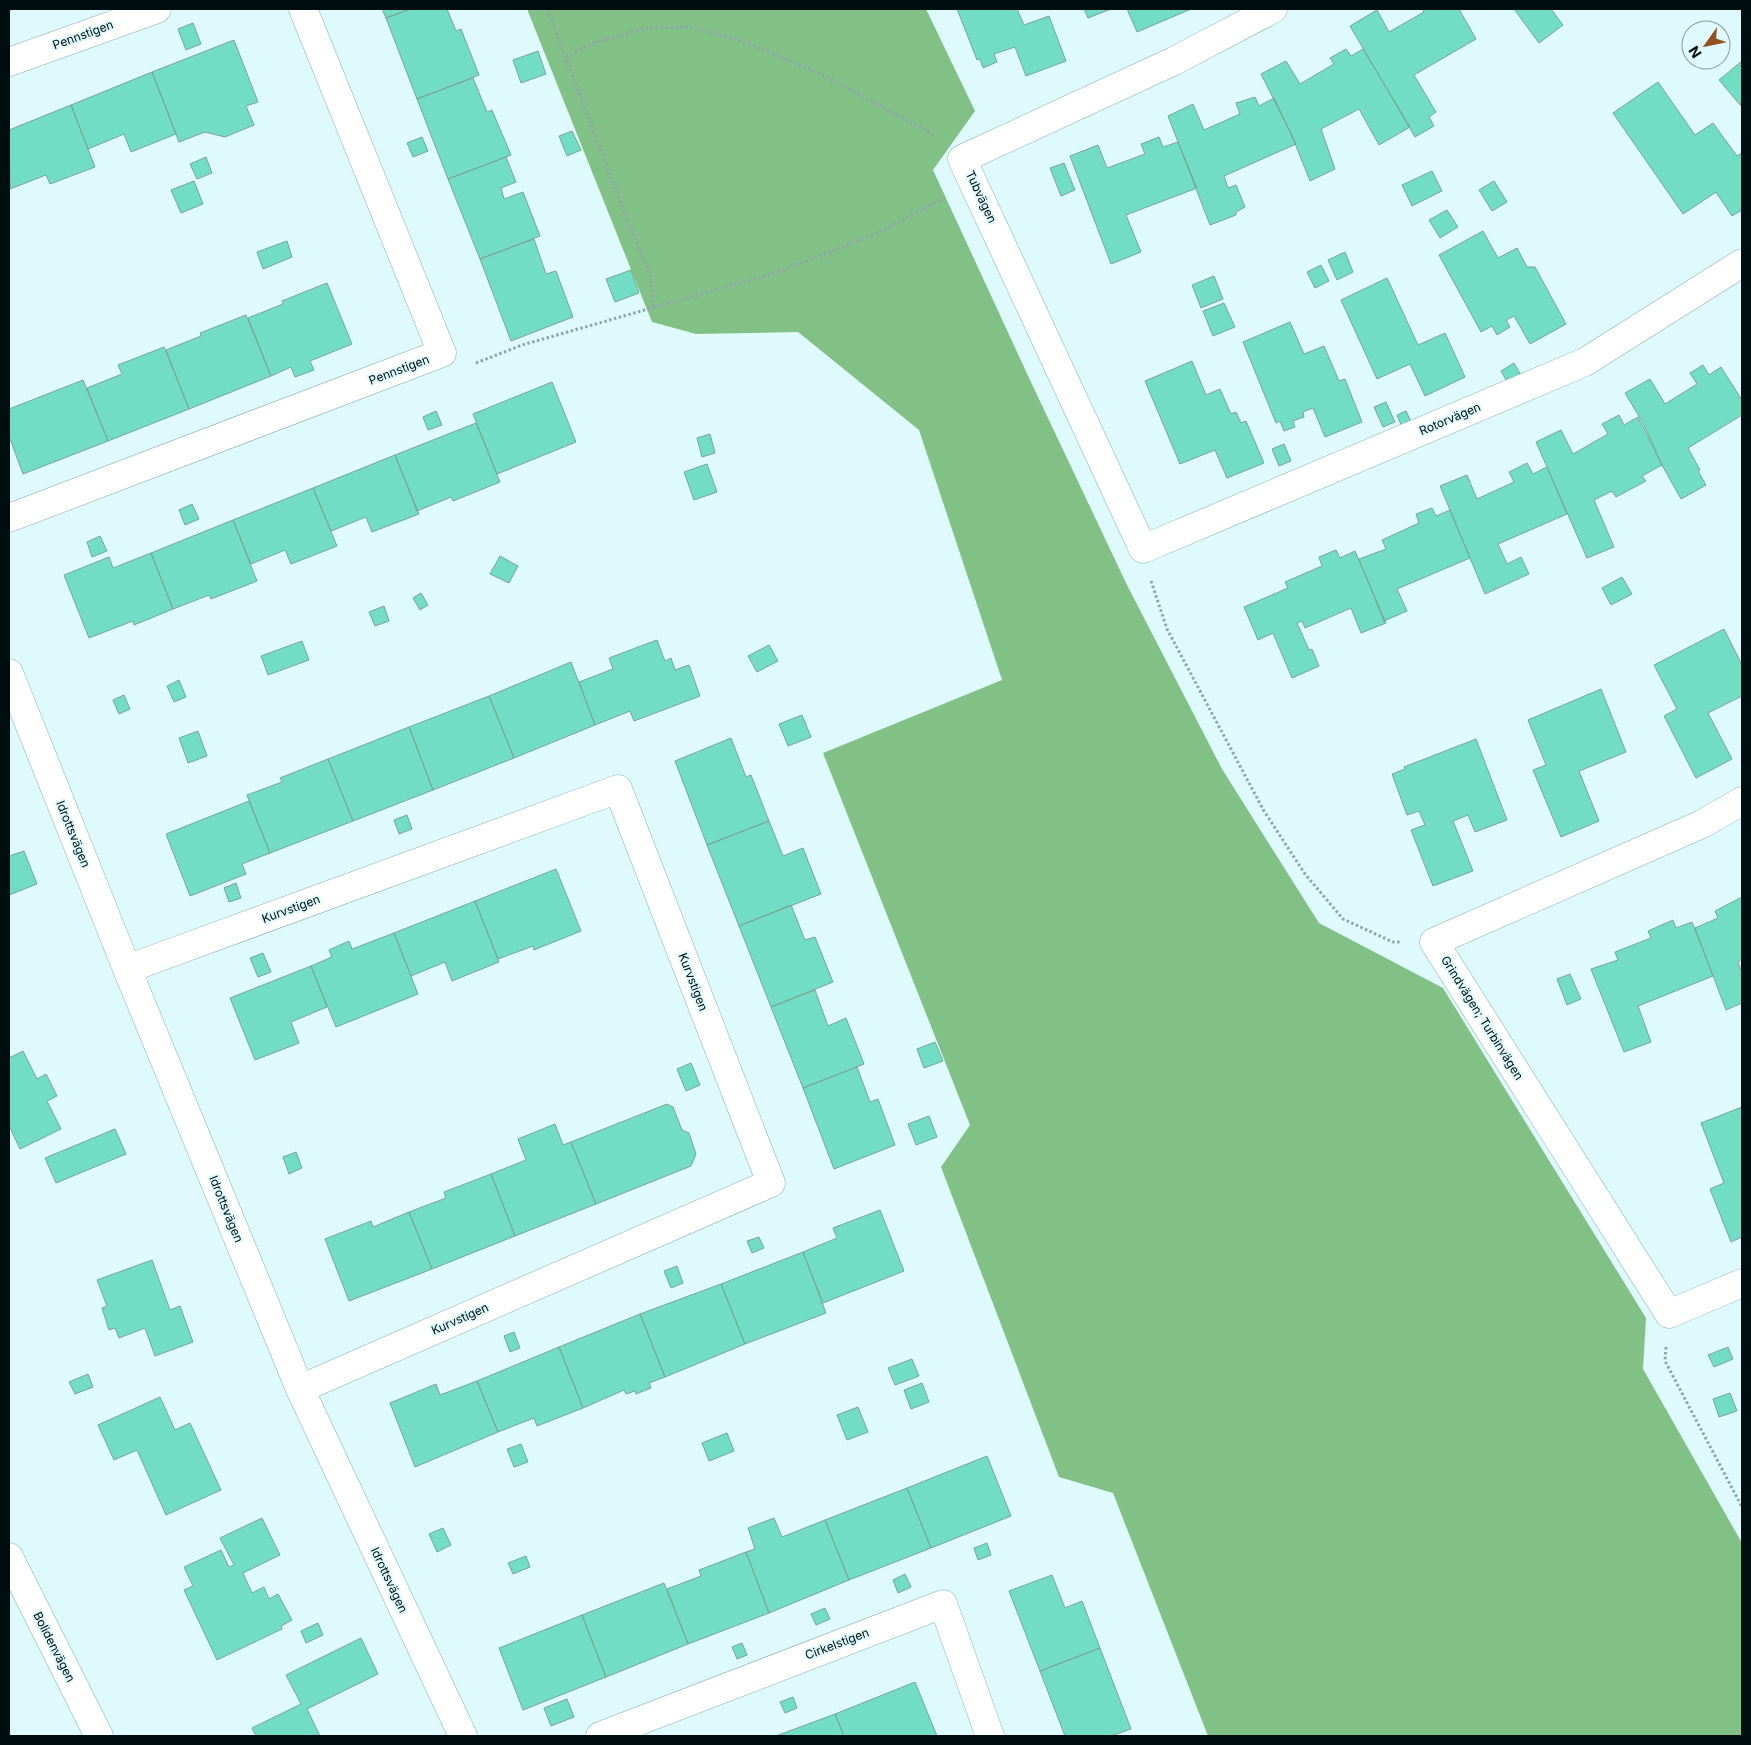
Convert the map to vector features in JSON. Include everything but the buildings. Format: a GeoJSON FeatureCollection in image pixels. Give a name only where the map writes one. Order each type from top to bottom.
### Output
{"type":"FeatureCollection","features":[{"type":"Feature","properties":{"kind":"street","name":"Pennstigen"},"geometry":{"type":"LineString","coordinates":[[9,62],[157,9]]}},
{"type":"Feature","properties":{"kind":"street","name":"Pennstigen"},"geometry":{"type":"LineString","coordinates":[[9,518],[442,354],[304,9]]}},
{"type":"Feature","properties":{"kind":"street","name":"Tubvägen"},"geometry":{"type":"LineString","coordinates":[[1143,549],[968,171],[1273,9]]}},
{"type":"Feature","properties":{"kind":"street","name":"Rotorvägen"},"geometry":{"type":"LineString","coordinates":[[1143,549],[1585,362],[1742,263]]}},
{"type":"Feature","properties":{"kind":"street","name":"Idrottsvägen"},"geometry":{"type":"LineString","coordinates":[[9,673],[127,969],[300,1389],[463,1736]]}},
{"type":"Feature","properties":{"kind":"street","name":"Kurvstigen"},"geometry":{"type":"LineString","coordinates":[[127,969],[618,789],[771,1183],[300,1389]]}},
{"type":"Feature","properties":{"kind":"street","name":"Grindvägen; Turbinvägen"},"geometry":{"type":"LineString","coordinates":[[1669,1314],[1434,942],[1702,824],[1742,802]]}},
{"type":"Feature","properties":{"kind":"street"},"geometry":{"type":"LineString","coordinates":[[1669,1314],[1742,1283]]}},
{"type":"Feature","properties":{"kind":"street","name":"Bolidenvägen"},"geometry":{"type":"LineString","coordinates":[[9,1557],[99,1736]]}},
{"type":"Feature","properties":{"kind":"street","name":"Cirkelstigen"},"geometry":{"type":"LineString","coordinates":[[600,1736],[942,1604],[990,1736]]}},
{"type":"Feature","properties":{"kind":"path"},"geometry":{"type":"LineString","coordinates":[[548,9],[629,224],[650,274],[653,306]]}},
{"type":"Feature","properties":{"kind":"path"},"geometry":{"type":"LineString","coordinates":[[442,354],[455,370],[522,345],[653,306],[778,272],[877,234],[968,171],[935,135],[823,75],[748,43],[691,27],[646,28],[592,43],[566,57]]}},
{"type":"Feature","properties":{"kind":"path"},"geometry":{"type":"LineString","coordinates":[[1143,549],[1166,629],[1264,811],[1305,874],[1343,919],[1393,942],[1434,942]]}},
{"type":"Feature","properties":{"kind":"path"},"geometry":{"type":"LineString","coordinates":[[1669,1314],[1665,1361],[1742,1507]]}},
{"type":"Feature","properties":{"kind":"green space"},"geometry":{"type":"Polygon","coordinates":[[[527,9],[926,9],[975,111],[933,170],[1127,585],[1222,769],[1319,923],[1443,988],[1646,1318],[1643,1369],[1742,1543],[1742,1736],[1208,1736],[1113,1493],[1059,1477],[941,1167],[970,1125],[823,753],[1002,680],[919,430],[798,332],[696,334],[652,322],[527,9]]]}}]}
